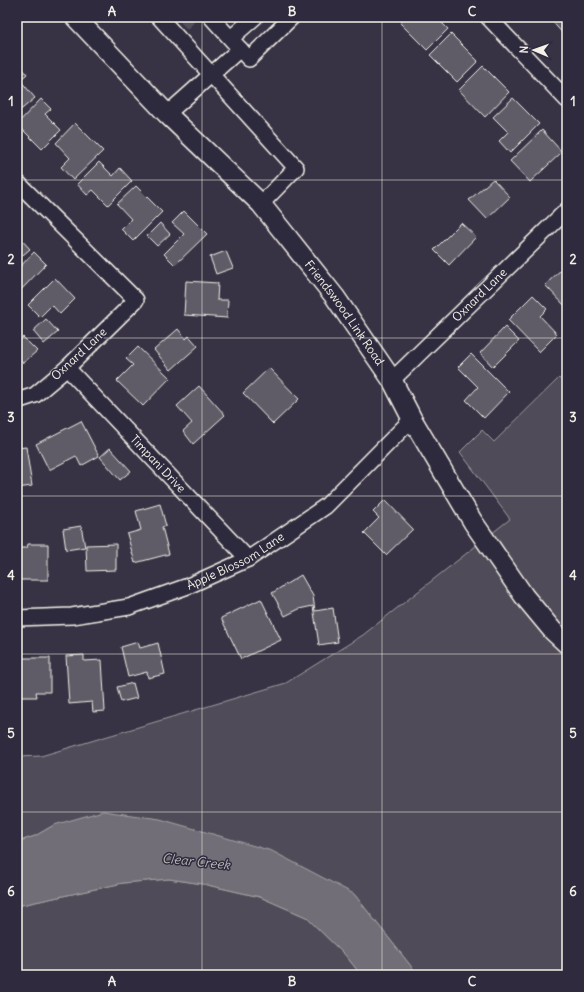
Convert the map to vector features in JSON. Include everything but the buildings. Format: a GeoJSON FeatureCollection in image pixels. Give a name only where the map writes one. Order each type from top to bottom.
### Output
{"type":"FeatureCollection","features":[{"type":"Feature","properties":{"kind":"main road","name":"Friendswood Link Road"},"geometry":{"type":"LineString","coordinates":[[75,17],[167,114],[261,204],[335,297],[392,380],[412,419],[473,522],[524,596],[567,644]]}},
{"type":"Feature","properties":{"kind":"street"},"geometry":{"type":"LineString","coordinates":[[211,17],[249,59],[292,17]]}},
{"type":"Feature","properties":{"kind":"street"},"geometry":{"type":"LineString","coordinates":[[167,114],[212,75],[255,17]]}},
{"type":"Feature","properties":{"kind":"street"},"geometry":{"type":"LineString","coordinates":[[488,17],[567,100]]}},
{"type":"Feature","properties":{"kind":"street"},"geometry":{"type":"LineString","coordinates":[[161,18],[178,28],[212,75],[296,168],[261,204]]}},
{"type":"Feature","properties":{"kind":"street","name":"Oxnard Lane"},"geometry":{"type":"LineString","coordinates":[[17,182],[136,300],[66,368],[35,395],[17,401]]}},
{"type":"Feature","properties":{"kind":"street","name":"Oxnard Lane"},"geometry":{"type":"LineString","coordinates":[[392,380],[567,210]]}},
{"type":"Feature","properties":{"kind":"street","name":"Timpani Drive"},"geometry":{"type":"LineString","coordinates":[[66,368],[248,559]]}},
{"type":"Feature","properties":{"kind":"street","name":"Apple Blossom Lane"},"geometry":{"type":"LineString","coordinates":[[17,618],[72,616],[129,607],[188,586],[248,559],[326,506],[412,419]]}},
{"type":"Feature","properties":{"kind":"shaded area"},"geometry":{"type":"Polygon","coordinates":[[[559,378],[567,386],[567,975],[418,975],[354,894],[54,825],[35,836],[17,842],[17,757],[41,756],[286,683],[363,635],[510,519],[460,452],[482,430],[494,442],[559,378]]]}},
{"type":"Feature","properties":{"kind":"shaded area"},"geometry":{"type":"Polygon","coordinates":[[[169,879],[203,884],[260,897],[306,917],[346,956],[361,975],[17,975],[17,906],[123,883],[169,879]]]}},
{"type":"Feature","properties":{"kind":"water","name":"Clear Creek"},"geometry":{"type":"Polygon","coordinates":[[[103,811],[160,819],[272,851],[354,894],[418,975],[361,975],[346,956],[306,917],[260,897],[203,884],[169,879],[123,883],[17,906],[17,842],[35,836],[54,825],[103,811]]]}},
{"type":"Feature","properties":{"kind":"tunnel"},"geometry":{"type":"LineString","coordinates":[[182,24],[189,17]]}}]}
